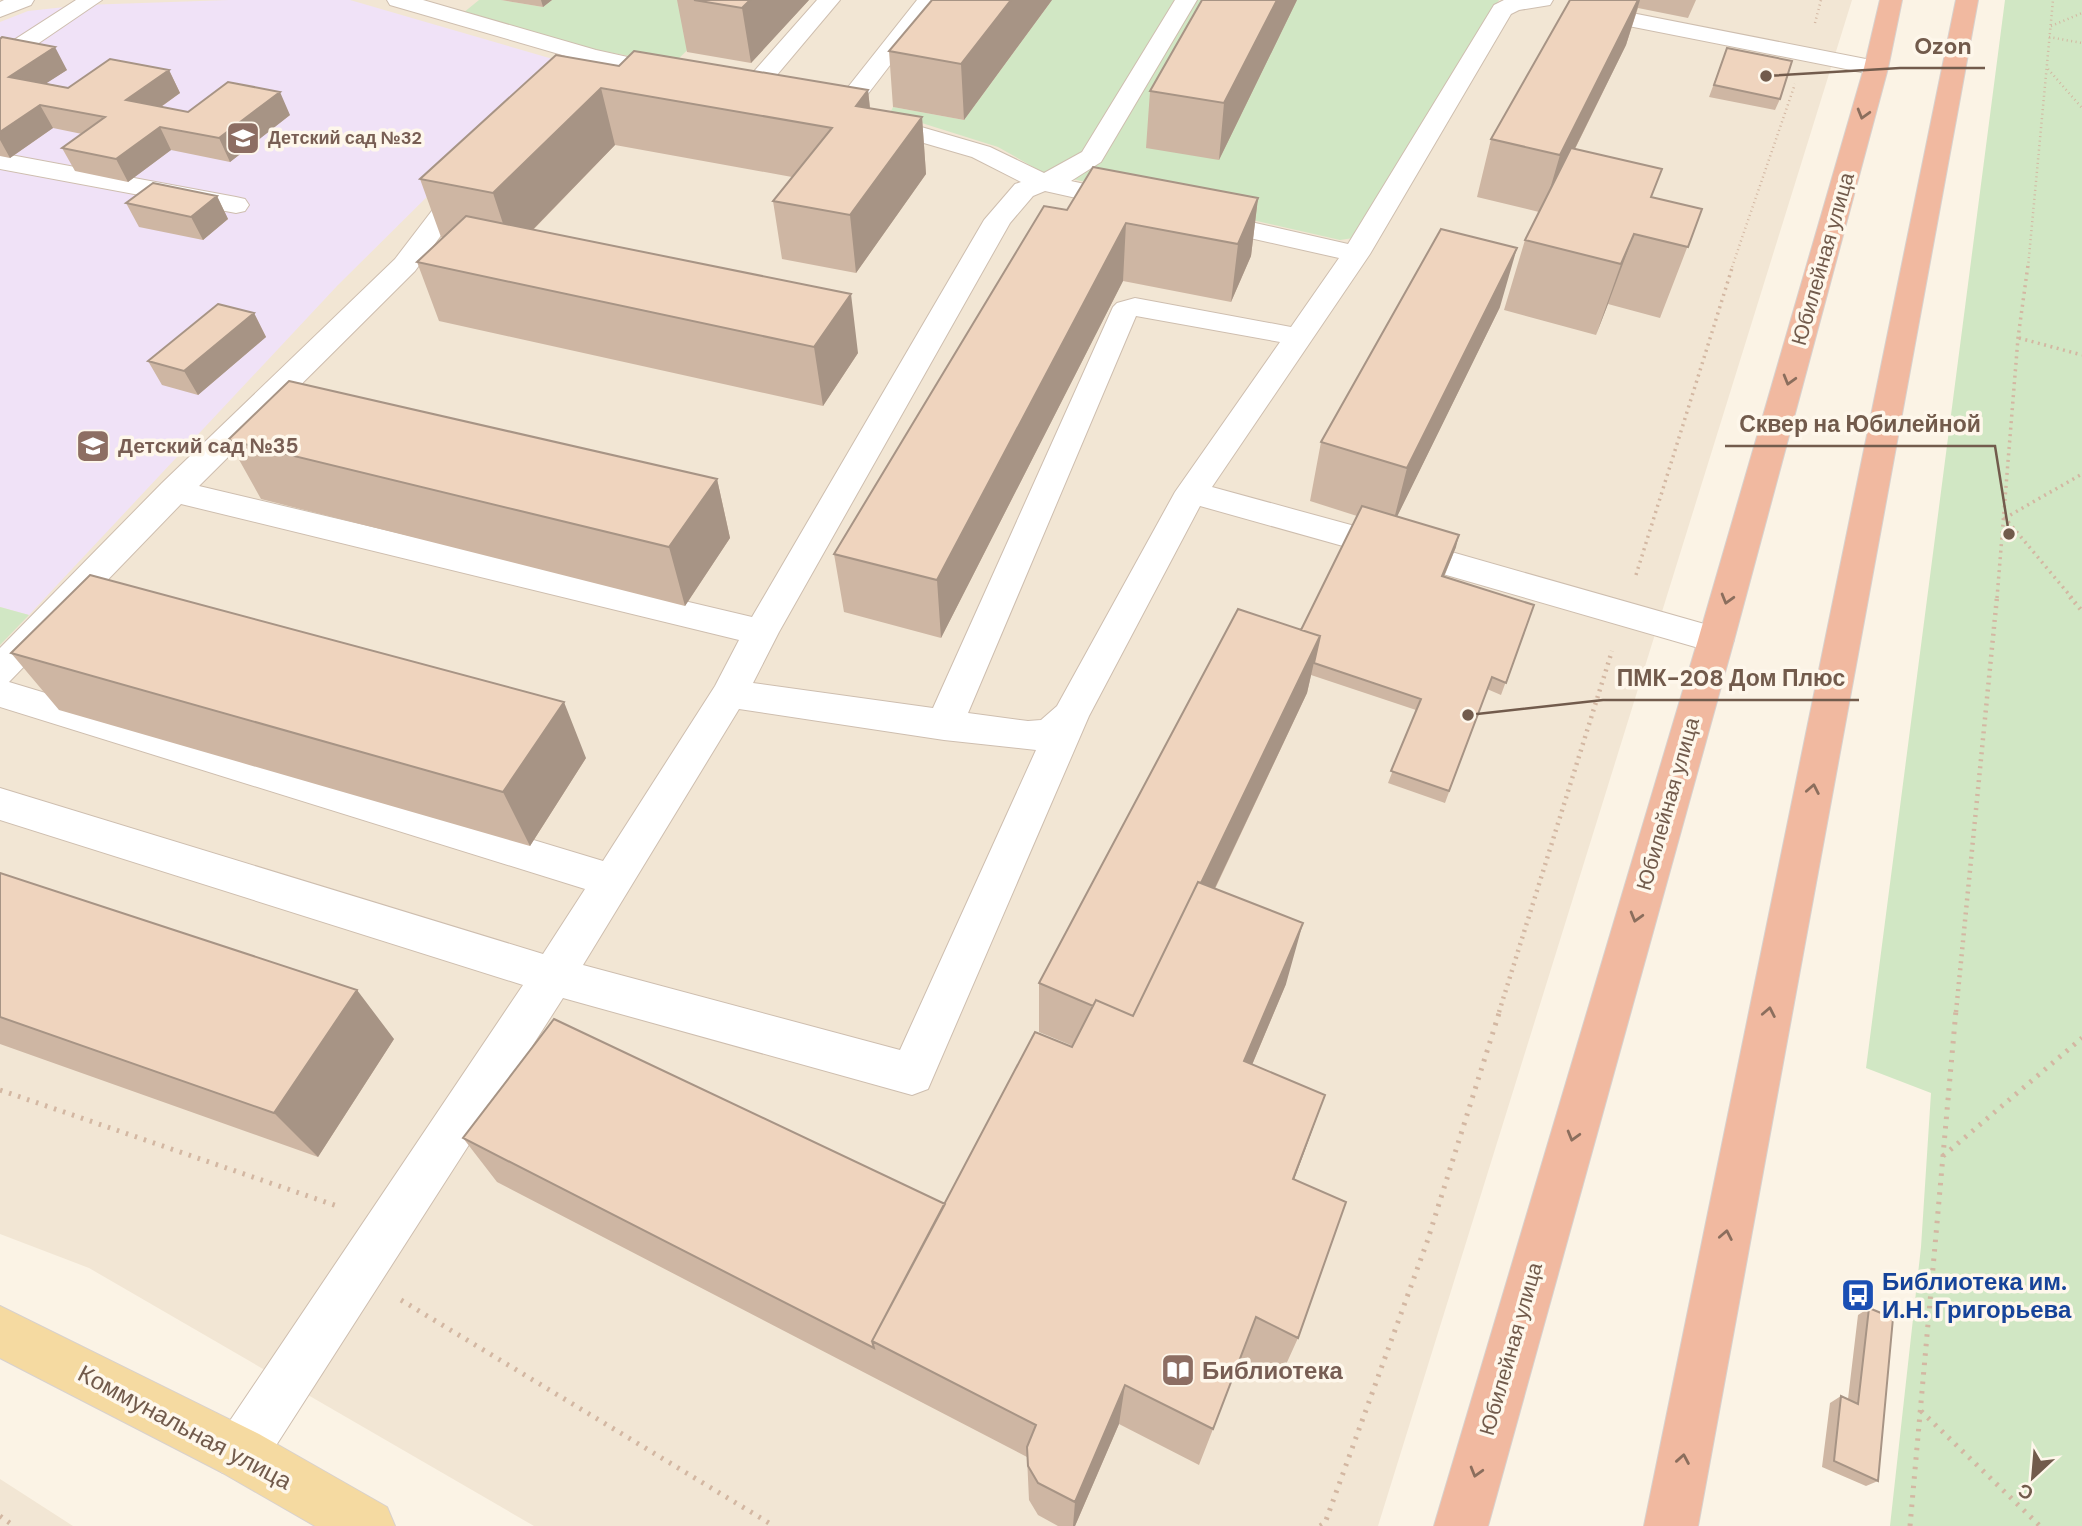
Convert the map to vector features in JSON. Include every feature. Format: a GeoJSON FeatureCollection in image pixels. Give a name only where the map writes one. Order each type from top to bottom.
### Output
{"type":"FeatureCollection","features":[{"type":"Feature","properties":{"kind":"highway","name":"Юбилейная улица"},"geometry":{"type":"LineString","coordinates":[[1461,1526],[1716,640],[1876,68],[1891,0]]}},
{"type":"Feature","properties":{"kind":"highway"},"geometry":{"type":"LineString","coordinates":[[1671,1526],[1967,0]]}},
{"type":"Feature","properties":{"kind":"main road","name":"Коммунальная улица"},"geometry":{"type":"LineString","coordinates":[[0,1331],[240,1453],[368,1526]]}},
{"type":"Feature","properties":{"kind":"street"},"geometry":{"type":"LineString","coordinates":[[0,10],[23,0]]}},
{"type":"Feature","properties":{"kind":"street"},"geometry":{"type":"LineString","coordinates":[[0,59],[92,0]]}},
{"type":"Feature","properties":{"kind":"street"},"geometry":{"type":"LineString","coordinates":[[398,0],[448,6],[591,56],[698,79]]}},
{"type":"Feature","properties":{"kind":"street"},"geometry":{"type":"LineString","coordinates":[[751,90],[829,0]]}},
{"type":"Feature","properties":{"kind":"street"},"geometry":{"type":"LineString","coordinates":[[842,111],[929,0]]}},
{"type":"Feature","properties":{"kind":"street"},"geometry":{"type":"LineString","coordinates":[[240,1453],[614,881],[729,694],[761,632],[998,220],[1024,190],[1065,174],[1093,157],[1186,0]]}},
{"type":"Feature","properties":{"kind":"street"},"geometry":{"type":"LineString","coordinates":[[0,804],[553,975],[912,1074],[1070,716],[1191,492],[1356,254],[1502,10],[1513,4],[1542,1],[1876,68]]}},
{"type":"Feature","properties":{"kind":"street"},"geometry":{"type":"LineString","coordinates":[[724,84],[777,96]]}},
{"type":"Feature","properties":{"kind":"street"},"geometry":{"type":"LineString","coordinates":[[816,105],[981,152],[1041,182],[1356,254]]}},
{"type":"Feature","properties":{"kind":"street"},"geometry":{"type":"LineString","coordinates":[[0,160],[236,205]]}},
{"type":"Feature","properties":{"kind":"street"},"geometry":{"type":"LineString","coordinates":[[0,671],[174,491],[405,265],[456,197]]}},
{"type":"Feature","properties":{"kind":"street"},"geometry":{"type":"LineString","coordinates":[[944,725],[1122,313],[1135,307],[1299,337]]}},
{"type":"Feature","properties":{"kind":"street"},"geometry":{"type":"LineString","coordinates":[[174,491],[761,632]]}},
{"type":"Feature","properties":{"kind":"street"},"geometry":{"type":"LineString","coordinates":[[1191,492],[1350,536]]}},
{"type":"Feature","properties":{"kind":"street"},"geometry":{"type":"LineString","coordinates":[[1448,562],[1716,640]]}},
{"type":"Feature","properties":{"kind":"street"},"geometry":{"type":"LineString","coordinates":[[0,693],[614,881]]}},
{"type":"Feature","properties":{"kind":"street"},"geometry":{"type":"LineString","coordinates":[[729,694],[1028,736],[1051,733],[1070,716]]}},
{"type":"Feature","properties":{"kind":"path"},"geometry":{"type":"LineString","coordinates":[[1321,1526],[1325,1523],[1427,1242],[1735,258],[1806,54],[1821,0]]}},
{"type":"Feature","properties":{"kind":"path"},"geometry":{"type":"LineString","coordinates":[[1910,1526],[1942,1157],[2005,518],[2018,338],[2053,0]]}},
{"type":"Feature","properties":{"kind":"path"},"geometry":{"type":"LineString","coordinates":[[2050,27],[2082,13]]}},
{"type":"Feature","properties":{"kind":"path"},"geometry":{"type":"LineString","coordinates":[[2049,37],[2082,43]]}},
{"type":"Feature","properties":{"kind":"path"},"geometry":{"type":"LineString","coordinates":[[2048,68],[2082,108]]}},
{"type":"Feature","properties":{"kind":"path"},"geometry":{"type":"LineString","coordinates":[[2018,338],[2082,355]]}},
{"type":"Feature","properties":{"kind":"path"},"geometry":{"type":"LineString","coordinates":[[2005,518],[2082,474]]}},
{"type":"Feature","properties":{"kind":"path"},"geometry":{"type":"LineString","coordinates":[[2005,518],[2082,611]]}},
{"type":"Feature","properties":{"kind":"path"},"geometry":{"type":"LineString","coordinates":[[1942,1157],[2082,1038]]}},
{"type":"Feature","properties":{"kind":"path"},"geometry":{"type":"LineString","coordinates":[[1920,1410],[2040,1526]]}},
{"type":"Feature","properties":{"kind":"path"},"geometry":{"type":"LineString","coordinates":[[0,1516],[14,1526]]}},
{"type":"Feature","properties":{"kind":"shaded area"},"geometry":{"type":"Polygon","coordinates":[[[0,0],[1852,0],[1378,1526],[534,1526],[89,1268],[0,1234],[0,0]]]}},
{"type":"Feature","properties":{"kind":"shaded area","name":"Детский сад №32"},"geometry":{"type":"Polygon","coordinates":[[[229,0],[350,0],[563,62],[337,286],[29,615],[0,607],[0,22],[28,11],[84,5],[229,0]]]}},
{"type":"Feature","properties":{"kind":"shaded area"},"geometry":{"type":"Polygon","coordinates":[[[0,1479],[73,1526],[0,1526],[0,1479]]]}},
{"type":"Feature","properties":{"kind":"green space"},"geometry":{"type":"Polygon","coordinates":[[[479,0],[501,0],[543,7],[552,0],[739,0],[673,64],[597,50],[463,13],[479,0]]]}},
{"type":"Feature","properties":{"kind":"green space"},"geometry":{"type":"Polygon","coordinates":[[[1052,0],[1499,0],[1367,236],[1340,240],[1042,172],[998,147],[890,113],[893,107],[964,120],[1052,0]]]}},
{"type":"Feature","properties":{"kind":"green space"},"geometry":{"type":"Polygon","coordinates":[[[2005,0],[2082,0],[2082,1526],[1890,1526],[1921,1247],[1931,1093],[1866,1068],[2005,0]]]}},
{"type":"Feature","properties":{"kind":"green space"},"geometry":{"type":"Polygon","coordinates":[[[0,607],[29,615],[0,645],[0,607]]]}},
{"type":"Feature","properties":{"kind":"building"},"geometry":{"type":"Polygon","coordinates":[[[694,0],[750,0],[742,8],[694,0]]]}},
{"type":"Feature","properties":{"kind":"building"},"geometry":{"type":"Polygon","coordinates":[[[932,0],[1011,0],[961,64],[889,51],[932,0]]]}},
{"type":"Feature","properties":{"kind":"building"},"geometry":{"type":"Polygon","coordinates":[[[1202,0],[1277,0],[1224,103],[1150,91],[1202,0]]]}},
{"type":"Feature","properties":{"kind":"building"},"geometry":{"type":"Polygon","coordinates":[[[1570,0],[1638,0],[1560,155],[1491,139],[1570,0]]]}},
{"type":"Feature","properties":{"kind":"building"},"geometry":{"type":"Polygon","coordinates":[[[2,37],[55,47],[9,77],[68,88],[110,59],[169,70],[126,100],[188,112],[228,82],[280,92],[219,138],[160,127],[116,159],[62,148],[105,117],[40,105],[0,132],[2,37]]]}},
{"type":"Feature","properties":{"kind":"building"},"geometry":{"type":"Polygon","coordinates":[[[1727,48],[1792,61],[1780,99],[1714,85],[1727,48]]]}},
{"type":"Feature","properties":{"kind":"building"},"geometry":{"type":"Polygon","coordinates":[[[634,51],[868,90],[856,106],[922,117],[850,215],[773,201],[832,128],[601,88],[493,193],[420,179],[556,55],[619,66],[634,51]]]}},
{"type":"Feature","properties":{"kind":"building"},"geometry":{"type":"Polygon","coordinates":[[[1571,148],[1662,169],[1651,197],[1702,209],[1688,247],[1634,234],[1621,264],[1525,240],[1571,148]]]}},
{"type":"Feature","properties":{"kind":"building"},"geometry":{"type":"Polygon","coordinates":[[[1093,167],[1258,198],[1238,244],[1126,223],[937,580],[834,554],[1044,206],[1067,210],[1093,167]]]}},
{"type":"Feature","properties":{"kind":"building"},"geometry":{"type":"Polygon","coordinates":[[[153,183],[217,196],[191,217],[126,203],[153,183]]]}},
{"type":"Feature","properties":{"kind":"building"},"geometry":{"type":"Polygon","coordinates":[[[466,216],[851,294],[814,347],[417,262],[466,216]]]}},
{"type":"Feature","properties":{"kind":"building"},"geometry":{"type":"Polygon","coordinates":[[[1441,229],[1517,248],[1407,468],[1321,442],[1441,229]]]}},
{"type":"Feature","properties":{"kind":"building"},"geometry":{"type":"Polygon","coordinates":[[[218,304],[254,313],[184,371],[148,361],[218,304]]]}},
{"type":"Feature","properties":{"kind":"building"},"geometry":{"type":"Polygon","coordinates":[[[289,381],[717,479],[669,547],[228,440],[289,381]]]}},
{"type":"Feature","properties":{"kind":"building"},"geometry":{"type":"Polygon","coordinates":[[[1362,506],[1459,535],[1442,576],[1534,605],[1506,683],[1492,677],[1449,791],[1391,771],[1421,699],[1314,663],[1320,636],[1301,630],[1362,506]]]}},
{"type":"Feature","properties":{"kind":"building"},"geometry":{"type":"Polygon","coordinates":[[[90,575],[564,702],[503,792],[11,653],[90,575]]]}},
{"type":"Feature","properties":{"kind":"building"},"geometry":{"type":"Polygon","coordinates":[[[1238,609],[1320,636],[1201,883],[1198,882],[1133,1016],[1096,1000],[1093,1006],[1039,983],[1238,609]]]}},
{"type":"Feature","properties":{"kind":"building"},"geometry":{"type":"Polygon","coordinates":[[[0,873],[357,990],[274,1113],[0,1017],[0,873]]]}},
{"type":"Feature","properties":{"kind":"building"},"geometry":{"type":"Polygon","coordinates":[[[1198,882],[1303,923],[1244,1061],[1325,1095],[1293,1179],[1346,1202],[1298,1338],[1256,1317],[1213,1429],[1125,1385],[1075,1502],[1038,1483],[1028,1466],[1027,1447],[1036,1425],[872,1341],[1035,1032],[1072,1047],[1096,1000],[1133,1016],[1198,882]]]}},
{"type":"Feature","properties":{"kind":"building"},"geometry":{"type":"Polygon","coordinates":[[[554,1019],[945,1204],[872,1341],[874,1348],[463,1138],[554,1019]]]}},
{"type":"Feature","properties":{"kind":"building"},"geometry":{"type":"Polygon","coordinates":[[[1869,1308],[1893,1318],[1878,1481],[1834,1461],[1841,1396],[1858,1404],[1869,1308]]]}},
{"type":"Feature","properties":{"kind":"place","name":"Ozon"},"geometry":{"type":"Point","coordinates":[1766,76]}},
{"type":"Feature","properties":{"kind":"place","name":"Детский сад №32"},"geometry":{"type":"Point","coordinates":[243,138]}},
{"type":"Feature","properties":{"kind":"place","name":"Детский сад №35"},"geometry":{"type":"Point","coordinates":[93,446]}},
{"type":"Feature","properties":{"kind":"place","name":"Сквер на Юбилейной"},"geometry":{"type":"Point","coordinates":[2009,534]}},
{"type":"Feature","properties":{"kind":"place","name":"ПМК-208 Дом Плюс"},"geometry":{"type":"Point","coordinates":[1468,715]}},
{"type":"Feature","properties":{"kind":"place","name":"Библиотека им. И.Н. Григорьева"},"geometry":{"type":"Point","coordinates":[1858,1295]}},
{"type":"Feature","properties":{"kind":"place","name":"Библиотека"},"geometry":{"type":"Point","coordinates":[1178,1370]}}]}
